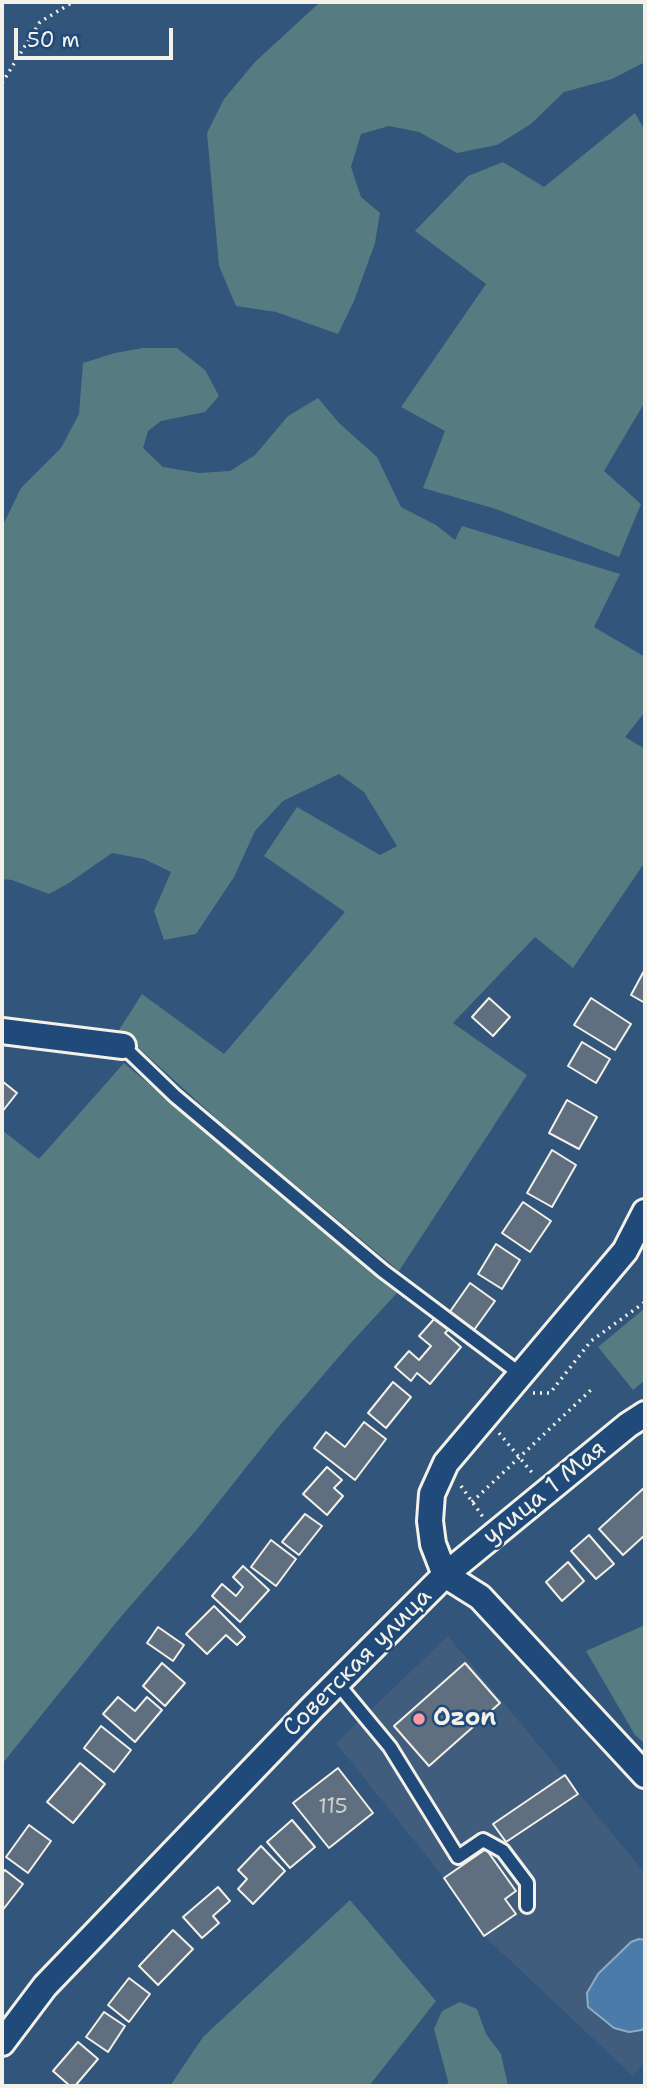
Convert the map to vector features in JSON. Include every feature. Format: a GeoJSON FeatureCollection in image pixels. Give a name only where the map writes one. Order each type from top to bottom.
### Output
{"type":"FeatureCollection","features":[{"type":"Feature","properties":{"kind":"street"},"geometry":{"type":"LineString","coordinates":[[2,1031],[123,1046]]}},
{"type":"Feature","properties":{"kind":"street","name":"Советская улица"},"geometry":{"type":"LineString","coordinates":[[2,2043],[45,1986],[445,1575],[433,1544],[430,1521],[432,1493],[446,1463],[524,1383],[625,1251],[645,1212]]}},
{"type":"Feature","properties":{"kind":"street","name":"улица 1 Мая"},"geometry":{"type":"LineString","coordinates":[[445,1575],[645,1414]]}},
{"type":"Feature","properties":{"kind":"street"},"geometry":{"type":"LineString","coordinates":[[445,1575],[480,1597],[645,1775]]}},
{"type":"Feature","properties":{"kind":"lane"},"geometry":{"type":"LineString","coordinates":[[123,1046],[175,1096],[383,1271],[524,1383]]}},
{"type":"Feature","properties":{"kind":"lane"},"geometry":{"type":"LineString","coordinates":[[337,1683],[390,1747],[458,1857],[483,1840],[503,1851],[527,1882],[527,1906]]}},
{"type":"Feature","properties":{"kind":"path"},"geometry":{"type":"LineString","coordinates":[[2,83],[40,22],[74,2]]}},
{"type":"Feature","properties":{"kind":"path"},"geometry":{"type":"LineString","coordinates":[[524,1383],[550,1393],[591,1341],[645,1302]]}},
{"type":"Feature","properties":{"kind":"path"},"geometry":{"type":"LineString","coordinates":[[472,1502],[594,1387]]}},
{"type":"Feature","properties":{"kind":"path"},"geometry":{"type":"LineString","coordinates":[[497,1431],[537,1479]]}},
{"type":"Feature","properties":{"kind":"path"},"geometry":{"type":"LineString","coordinates":[[458,1482],[486,1521]]}},
{"type":"Feature","properties":{"kind":"shaded area"},"geometry":{"type":"Polygon","coordinates":[[[448,1636],[645,1873],[645,2062],[633,2076],[484,1936],[444,1878],[336,1743],[448,1636]]]}},
{"type":"Feature","properties":{"kind":"shaded area"},"geometry":{"type":"Polygon","coordinates":[[[645,1940],[645,2026],[642,2030],[629,2032],[614,2028],[588,2007],[587,1993],[598,1974],[631,1942],[645,1940]]]}},
{"type":"Feature","properties":{"kind":"green space"},"geometry":{"type":"Polygon","coordinates":[[[320,2],[645,2],[645,62],[612,79],[564,92],[531,124],[497,145],[457,153],[419,132],[389,126],[361,134],[351,167],[361,197],[380,213],[375,243],[354,301],[338,334],[276,312],[236,306],[219,266],[207,133],[224,99],[255,62],[320,2]]]}},
{"type":"Feature","properties":{"kind":"green space"},"geometry":{"type":"Polygon","coordinates":[[[635,113],[645,131],[645,402],[604,471],[641,504],[619,557],[496,509],[423,488],[445,431],[401,407],[486,284],[415,231],[468,176],[503,162],[544,187],[635,113]]]}},
{"type":"Feature","properties":{"kind":"green space"},"geometry":{"type":"Polygon","coordinates":[[[143,348],[177,348],[205,370],[219,396],[205,412],[161,421],[148,431],[143,448],[163,467],[199,473],[230,471],[255,455],[288,416],[318,398],[339,423],[377,457],[401,507],[436,525],[455,540],[462,526],[620,574],[594,627],[645,657],[645,712],[625,737],[645,749],[645,862],[573,968],[535,937],[453,1023],[527,1075],[399,1271],[229,1130],[119,1030],[142,994],[224,1054],[345,912],[264,856],[297,807],[380,855],[397,846],[364,792],[339,774],[283,801],[255,831],[234,877],[196,934],[164,940],[154,911],[171,872],[144,859],[112,853],[49,894],[2,879],[2,527],[21,488],[61,448],[79,414],[83,363],[143,348]]]}},
{"type":"Feature","properties":{"kind":"green space"},"geometry":{"type":"Polygon","coordinates":[[[124,1063],[397,1293],[275,1431],[2,1764],[2,1130],[39,1159],[124,1063]]]}},
{"type":"Feature","properties":{"kind":"green space"},"geometry":{"type":"Polygon","coordinates":[[[645,1308],[645,1380],[633,1390],[598,1347],[645,1308]]]}},
{"type":"Feature","properties":{"kind":"green space"},"geometry":{"type":"Polygon","coordinates":[[[645,1625],[645,1744],[635,1735],[586,1651],[645,1625]]]}},
{"type":"Feature","properties":{"kind":"green space"},"geometry":{"type":"Polygon","coordinates":[[[350,1900],[436,2001],[369,2086],[170,2086],[203,2037],[350,1900]]]}},
{"type":"Feature","properties":{"kind":"green space"},"geometry":{"type":"Polygon","coordinates":[[[460,2002],[477,2009],[486,2034],[501,2054],[508,2086],[447,2086],[434,2029],[442,2011],[460,2002]]]}},
{"type":"Feature","properties":{"kind":"building"},"geometry":{"type":"Polygon","coordinates":[[[645,969],[645,1003],[631,995],[645,969]]]}},
{"type":"Feature","properties":{"kind":"building"},"geometry":{"type":"Polygon","coordinates":[[[489,998],[510,1017],[493,1036],[472,1017],[489,998]]]}},
{"type":"Feature","properties":{"kind":"building"},"geometry":{"type":"Polygon","coordinates":[[[591,998],[631,1024],[615,1050],[574,1025],[591,998]]]}},
{"type":"Feature","properties":{"kind":"building"},"geometry":{"type":"Polygon","coordinates":[[[582,1042],[610,1059],[596,1083],[568,1066],[582,1042]]]}},
{"type":"Feature","properties":{"kind":"building"},"geometry":{"type":"Polygon","coordinates":[[[2,1081],[17,1093],[2,1112],[2,1081]]]}},
{"type":"Feature","properties":{"kind":"building"},"geometry":{"type":"Polygon","coordinates":[[[567,1100],[597,1117],[579,1149],[549,1133],[567,1100]]]}},
{"type":"Feature","properties":{"kind":"building"},"geometry":{"type":"Polygon","coordinates":[[[552,1150],[576,1165],[552,1207],[527,1193],[552,1150]]]}},
{"type":"Feature","properties":{"kind":"building"},"geometry":{"type":"Polygon","coordinates":[[[523,1202],[551,1221],[530,1252],[502,1233],[523,1202]]]}},
{"type":"Feature","properties":{"kind":"building"},"geometry":{"type":"Polygon","coordinates":[[[496,1244],[520,1260],[502,1289],[478,1274],[496,1244]]]}},
{"type":"Feature","properties":{"kind":"building"},"geometry":{"type":"Polygon","coordinates":[[[470,1283],[495,1301],[474,1330],[449,1313],[470,1283]]]}},
{"type":"Feature","properties":{"kind":"building"},"geometry":{"type":"Polygon","coordinates":[[[435,1318],[449,1329],[445,1333],[461,1347],[430,1384],[417,1373],[411,1381],[395,1367],[409,1351],[419,1360],[431,1346],[419,1336],[435,1318]]]}},
{"type":"Feature","properties":{"kind":"building"},"geometry":{"type":"Polygon","coordinates":[[[393,1382],[411,1397],[386,1428],[368,1413],[393,1382]]]}},
{"type":"Feature","properties":{"kind":"building"},"geometry":{"type":"Polygon","coordinates":[[[364,1422],[386,1439],[355,1480],[314,1448],[326,1432],[345,1447],[364,1422]]]}},
{"type":"Feature","properties":{"kind":"building"},"geometry":{"type":"Polygon","coordinates":[[[327,1467],[342,1480],[334,1488],[343,1496],[327,1515],[303,1494],[327,1467]]]}},
{"type":"Feature","properties":{"kind":"building"},"geometry":{"type":"Polygon","coordinates":[[[645,1487],[645,1535],[623,1555],[599,1529],[645,1487]]]}},
{"type":"Feature","properties":{"kind":"building"},"geometry":{"type":"Polygon","coordinates":[[[305,1514],[322,1526],[299,1555],[282,1542],[305,1514]]]}},
{"type":"Feature","properties":{"kind":"building"},"geometry":{"type":"Polygon","coordinates":[[[589,1535],[614,1564],[596,1579],[571,1551],[589,1535]]]}},
{"type":"Feature","properties":{"kind":"building"},"geometry":{"type":"Polygon","coordinates":[[[271,1540],[296,1559],[276,1586],[251,1567],[271,1540]]]}},
{"type":"Feature","properties":{"kind":"building"},"geometry":{"type":"Polygon","coordinates":[[[568,1562],[584,1581],[562,1601],[546,1582],[568,1562]]]}},
{"type":"Feature","properties":{"kind":"building"},"geometry":{"type":"Polygon","coordinates":[[[243,1566],[269,1590],[240,1622],[212,1596],[222,1584],[236,1596],[243,1587],[233,1577],[243,1566]]]}},
{"type":"Feature","properties":{"kind":"building"},"geometry":{"type":"Polygon","coordinates":[[[214,1606],[245,1637],[237,1645],[226,1635],[207,1654],[186,1634],[214,1606]]]}},
{"type":"Feature","properties":{"kind":"building"},"geometry":{"type":"Polygon","coordinates":[[[158,1627],[184,1645],[173,1661],[147,1643],[158,1627]]]}},
{"type":"Feature","properties":{"kind":"building"},"geometry":{"type":"Polygon","coordinates":[[[162,1663],[185,1683],[165,1706],[143,1686],[162,1663]]]}},
{"type":"Feature","properties":{"kind":"building"},"geometry":{"type":"Polygon","coordinates":[[[465,1663],[500,1703],[429,1766],[394,1726],[465,1663]]]}},
{"type":"Feature","properties":{"kind":"building"},"geometry":{"type":"Polygon","coordinates":[[[118,1697],[135,1711],[147,1697],[162,1710],[135,1742],[103,1714],[118,1697]]]}},
{"type":"Feature","properties":{"kind":"building"},"geometry":{"type":"Polygon","coordinates":[[[101,1726],[131,1750],[114,1772],[84,1748],[101,1726]]]}},
{"type":"Feature","properties":{"kind":"building"},"geometry":{"type":"Polygon","coordinates":[[[80,1763],[105,1784],[73,1823],[47,1802],[80,1763]]]}},
{"type":"Feature","properties":{"kind":"building"},"geometry":{"type":"Polygon","coordinates":[[[338,1768],[373,1813],[329,1848],[293,1803],[338,1768]]]}},
{"type":"Feature","properties":{"kind":"building"},"geometry":{"type":"Polygon","coordinates":[[[565,1775],[578,1794],[506,1842],[493,1824],[565,1775]]]}},
{"type":"Feature","properties":{"kind":"building"},"geometry":{"type":"Polygon","coordinates":[[[292,1820],[315,1847],[290,1868],[267,1842],[292,1820]]]}},
{"type":"Feature","properties":{"kind":"building"},"geometry":{"type":"Polygon","coordinates":[[[29,1825],[51,1841],[28,1873],[6,1857],[29,1825]]]}},
{"type":"Feature","properties":{"kind":"building"},"geometry":{"type":"Polygon","coordinates":[[[261,1846],[285,1871],[253,1904],[238,1889],[247,1879],[238,1870],[261,1846]]]}},
{"type":"Feature","properties":{"kind":"building"},"geometry":{"type":"Polygon","coordinates":[[[486,1849],[516,1891],[505,1899],[516,1914],[484,1936],[444,1878],[486,1849]]]}},
{"type":"Feature","properties":{"kind":"building"},"geometry":{"type":"Polygon","coordinates":[[[5,1870],[23,1884],[2,1911],[2,1874],[5,1870]]]}},
{"type":"Feature","properties":{"kind":"building"},"geometry":{"type":"Polygon","coordinates":[[[218,1887],[230,1901],[213,1916],[219,1923],[202,1938],[183,1917],[218,1887]]]}},
{"type":"Feature","properties":{"kind":"building"},"geometry":{"type":"Polygon","coordinates":[[[173,1930],[193,1949],[158,1985],[139,1966],[173,1930]]]}},
{"type":"Feature","properties":{"kind":"building"},"geometry":{"type":"Polygon","coordinates":[[[129,1978],[150,1994],[129,2022],[108,2005],[129,1978]]]}},
{"type":"Feature","properties":{"kind":"building"},"geometry":{"type":"Polygon","coordinates":[[[104,2012],[125,2026],[108,2052],[86,2037],[104,2012]]]}},
{"type":"Feature","properties":{"kind":"building"},"geometry":{"type":"Polygon","coordinates":[[[78,2042],[98,2059],[75,2086],[70,2086],[53,2071],[78,2042]]]}},
{"type":"Feature","properties":{"kind":"place","name":"Ozon"},"geometry":{"type":"Point","coordinates":[419,1719]}}]}
